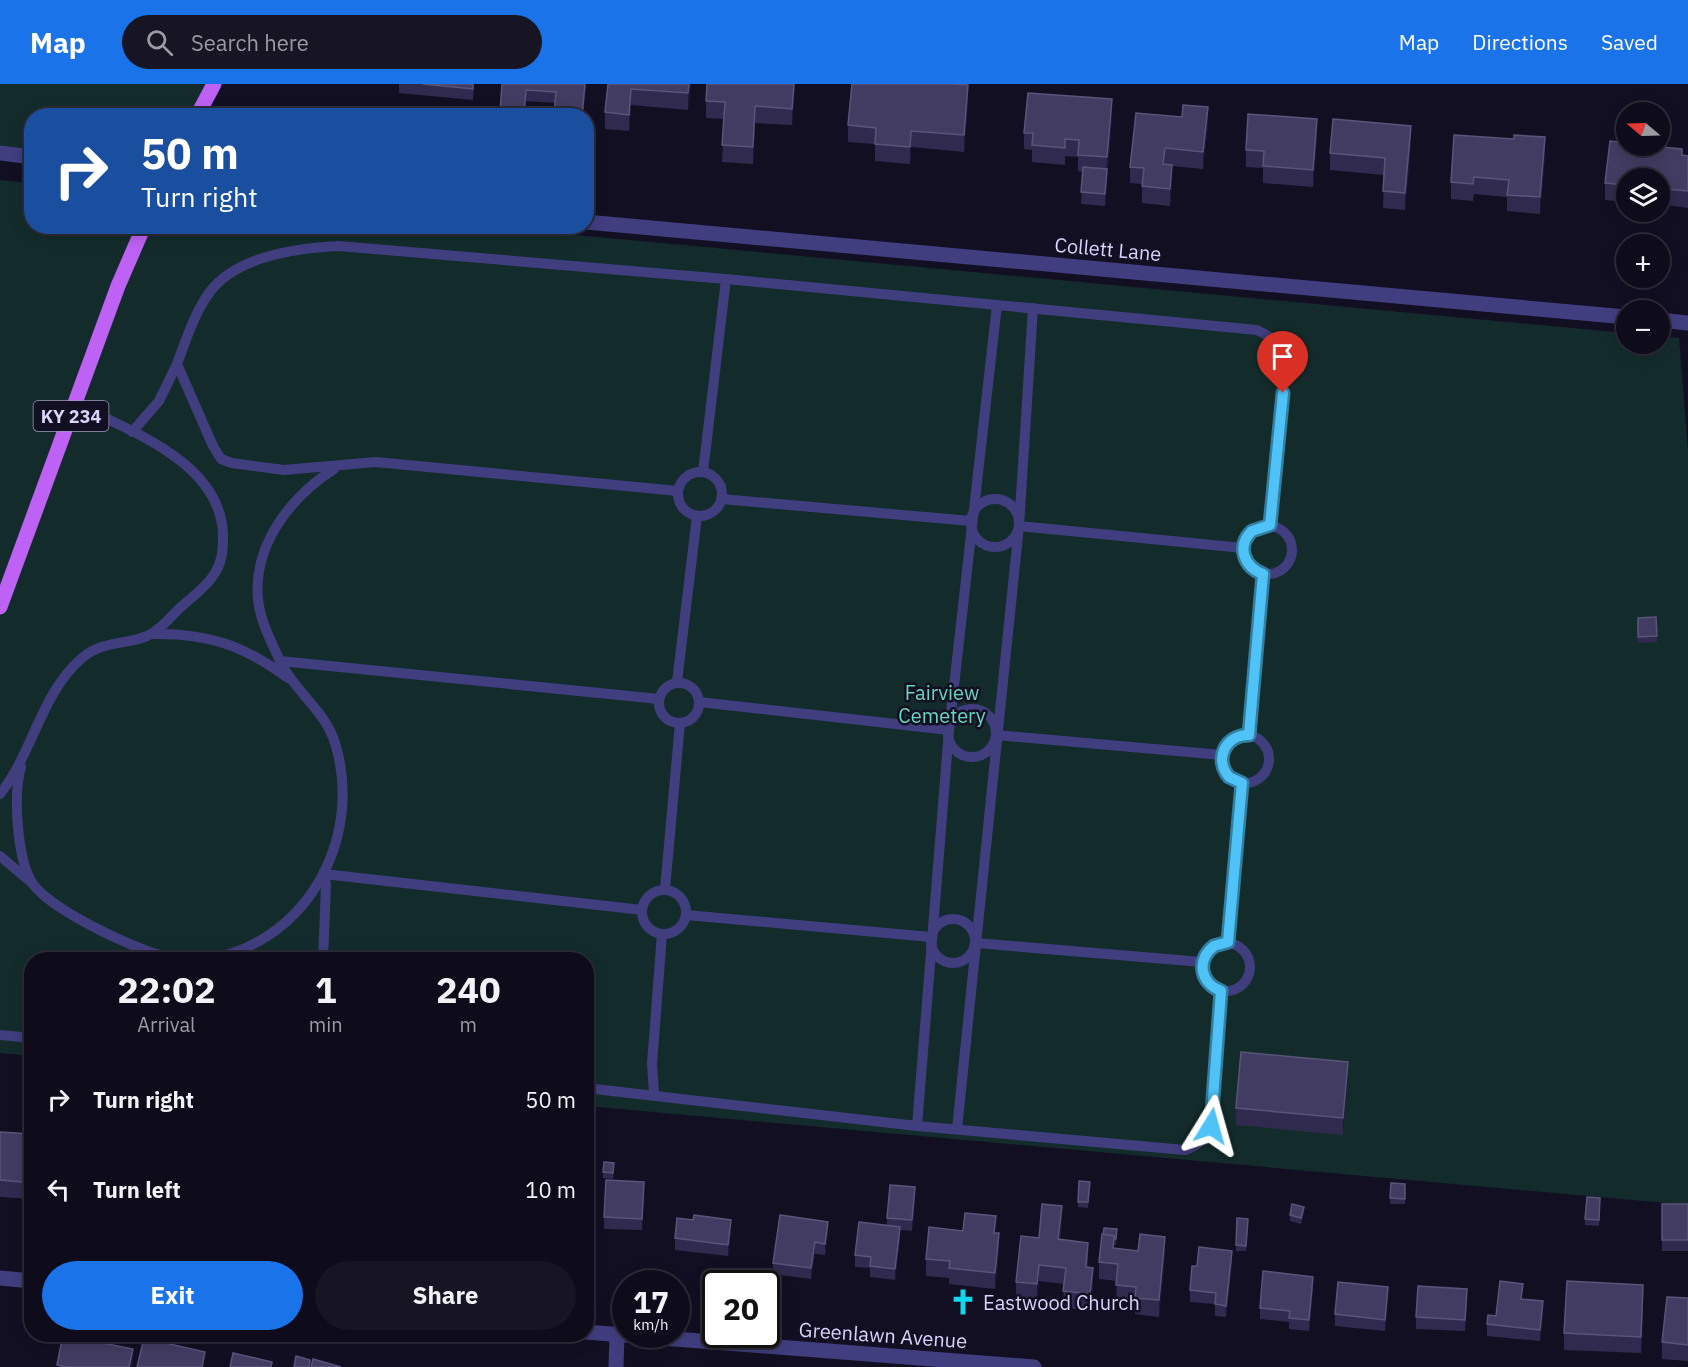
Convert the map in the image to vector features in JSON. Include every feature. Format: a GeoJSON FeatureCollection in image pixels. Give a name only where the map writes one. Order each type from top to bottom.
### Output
{"type":"FeatureCollection","features":[{"type":"Feature","properties":{"kind":"main road"},"geometry":{"type":"LineString","coordinates":[[201,108],[214,84]]}},
{"type":"Feature","properties":{"kind":"main road","name":"KY 234"},"geometry":{"type":"LineString","coordinates":[[0,607],[118,286],[141,234]]}},
{"type":"Feature","properties":{"kind":"street"},"geometry":{"type":"LineString","coordinates":[[0,153],[24,156]]}},
{"type":"Feature","properties":{"kind":"street","name":"Collett Lane"},"geometry":{"type":"LineString","coordinates":[[594,223],[1616,316]]}},
{"type":"Feature","properties":{"kind":"street"},"geometry":{"type":"LineString","coordinates":[[1670,321],[1688,322]]}},
{"type":"Feature","properties":{"kind":"street"},"geometry":{"type":"LineString","coordinates":[[0,1278],[24,1280]]}},
{"type":"Feature","properties":{"kind":"street","name":"Greenlawn Avenue"},"geometry":{"type":"LineString","coordinates":[[594,1333],[612,1335]]}},
{"type":"Feature","properties":{"kind":"street","name":"Greenlawn Avenue"},"geometry":{"type":"LineString","coordinates":[[690,1341],[1034,1367]]}},
{"type":"Feature","properties":{"kind":"street"},"geometry":{"type":"LineString","coordinates":[[616,1367],[617,1348]]}},
{"type":"Feature","properties":{"kind":"lane"},"geometry":{"type":"LineString","coordinates":[[132,432],[159,401],[177,364],[198,310],[220,280],[239,268],[258,261],[315,247],[353,246],[1257,330],[1270,336],[1280,346],[1284,359],[1285,374],[1270,525]]}},
{"type":"Feature","properties":{"kind":"lane"},"geometry":{"type":"LineString","coordinates":[[703,472],[726,279]]}},
{"type":"Feature","properties":{"kind":"lane"},"geometry":{"type":"LineString","coordinates":[[917,1126],[949,730],[997,305]]}},
{"type":"Feature","properties":{"kind":"lane"},"geometry":{"type":"LineString","coordinates":[[957,1129],[1019,526],[1033,308]]}},
{"type":"Feature","properties":{"kind":"lane"},"geometry":{"type":"LineString","coordinates":[[177,364],[221,459],[258,468],[284,470],[318,469],[344,463],[376,462],[678,491]]}},
{"type":"Feature","properties":{"kind":"lane"},"geometry":{"type":"LineString","coordinates":[[75,404],[164,450],[192,471],[216,501],[223,533],[221,559],[213,577],[152,634]]}},
{"type":"Feature","properties":{"kind":"lane"},"geometry":{"type":"LineString","coordinates":[[288,678],[262,620],[258,601],[262,562],[281,518],[293,502],[320,478],[344,463]]}},
{"type":"Feature","properties":{"kind":"lane"},"geometry":{"type":"LineString","coordinates":[[703,472],[718,482],[720,499],[710,513],[697,516],[682,507],[678,491],[684,478],[693,473],[703,472]]}},
{"type":"Feature","properties":{"kind":"lane"},"geometry":{"type":"LineString","coordinates":[[998,498],[1014,508],[1019,526],[1011,541],[995,547],[979,541],[973,532],[971,521],[980,504],[998,498]]}},
{"type":"Feature","properties":{"kind":"lane"},"geometry":{"type":"LineString","coordinates":[[720,499],[971,521]]}},
{"type":"Feature","properties":{"kind":"lane"},"geometry":{"type":"LineString","coordinates":[[677,682],[697,516]]}},
{"type":"Feature","properties":{"kind":"lane"},"geometry":{"type":"LineString","coordinates":[[1270,525],[1280,529],[1288,536],[1292,551],[1290,561],[1283,569],[1274,574],[1263,574],[1250,567],[1244,558],[1243,548],[1252,531],[1270,525]]}},
{"type":"Feature","properties":{"kind":"lane"},"geometry":{"type":"LineString","coordinates":[[1019,526],[1243,548]]}},
{"type":"Feature","properties":{"kind":"lane"},"geometry":{"type":"LineString","coordinates":[[1249,735],[1263,574]]}},
{"type":"Feature","properties":{"kind":"lane"},"geometry":{"type":"LineString","coordinates":[[0,794],[58,687],[81,658],[99,647],[152,634],[211,638],[254,655],[288,678],[318,711],[331,734],[338,755],[342,803],[341,826],[319,885],[304,905],[273,934],[235,952]]}},
{"type":"Feature","properties":{"kind":"lane"},"geometry":{"type":"LineString","coordinates":[[280,661],[659,699]]}},
{"type":"Feature","properties":{"kind":"lane"},"geometry":{"type":"LineString","coordinates":[[677,682],[691,686],[699,702],[694,716],[680,723],[672,722],[662,715],[659,699],[666,687],[677,682]]}},
{"type":"Feature","properties":{"kind":"lane"},"geometry":{"type":"LineString","coordinates":[[699,702],[949,730]]}},
{"type":"Feature","properties":{"kind":"lane"},"geometry":{"type":"LineString","coordinates":[[971,709],[990,716],[994,722],[996,735],[989,750],[973,757],[957,751],[950,741],[949,730],[959,713],[971,709]]}},
{"type":"Feature","properties":{"kind":"lane"},"geometry":{"type":"LineString","coordinates":[[665,889],[680,723]]}},
{"type":"Feature","properties":{"kind":"lane"},"geometry":{"type":"LineString","coordinates":[[996,735],[1222,755]]}},
{"type":"Feature","properties":{"kind":"lane"},"geometry":{"type":"LineString","coordinates":[[1249,735],[1259,740],[1267,748],[1269,766],[1258,780],[1242,783],[1226,774],[1222,764],[1222,755],[1227,744],[1233,739],[1249,735]]}},
{"type":"Feature","properties":{"kind":"lane"},"geometry":{"type":"LineString","coordinates":[[27,747],[15,794],[21,841],[32,884]]}},
{"type":"Feature","properties":{"kind":"lane"},"geometry":{"type":"LineString","coordinates":[[1228,942],[1242,783]]}},
{"type":"Feature","properties":{"kind":"lane"},"geometry":{"type":"LineString","coordinates":[[0,856],[71,915],[153,952]]}},
{"type":"Feature","properties":{"kind":"lane"},"geometry":{"type":"LineString","coordinates":[[324,874],[642,910]]}},
{"type":"Feature","properties":{"kind":"lane"},"geometry":{"type":"LineString","coordinates":[[323,952],[326,885],[324,874]]}},
{"type":"Feature","properties":{"kind":"lane"},"geometry":{"type":"LineString","coordinates":[[665,889],[674,891],[681,897],[686,915],[678,930],[662,934],[649,928],[642,910],[650,895],[665,889]]}},
{"type":"Feature","properties":{"kind":"lane"},"geometry":{"type":"LineString","coordinates":[[686,915],[932,937]]}},
{"type":"Feature","properties":{"kind":"lane"},"geometry":{"type":"LineString","coordinates":[[957,918],[971,927],[976,943],[967,958],[950,963],[935,954],[932,937],[940,922],[957,918]]}},
{"type":"Feature","properties":{"kind":"lane"},"geometry":{"type":"LineString","coordinates":[[654,1095],[653,1053],[662,934]]}},
{"type":"Feature","properties":{"kind":"lane"},"geometry":{"type":"LineString","coordinates":[[1228,942],[1246,952],[1250,961],[1250,971],[1247,980],[1240,987],[1221,991],[1207,982],[1202,962],[1214,946],[1228,942]]}},
{"type":"Feature","properties":{"kind":"lane"},"geometry":{"type":"LineString","coordinates":[[976,943],[1202,962]]}},
{"type":"Feature","properties":{"kind":"lane"},"geometry":{"type":"LineString","coordinates":[[594,1089],[917,1126],[1185,1150],[1197,1145],[1206,1137],[1213,1113],[1221,991]]}},
{"type":"Feature","properties":{"kind":"lane"},"geometry":{"type":"LineString","coordinates":[[0,1035],[24,1037]]}},
{"type":"Feature","properties":{"kind":"green space"},"geometry":{"type":"Polygon","coordinates":[[[0,84],[220,84],[206,108],[24,108],[24,161],[0,158],[0,84]]]}},
{"type":"Feature","properties":{"kind":"green space","name":"Fairview Cemetery"},"geometry":{"type":"Polygon","coordinates":[[[0,180],[24,182],[24,234],[565,234],[1616,332],[1616,354],[1670,354],[1670,337],[1679,338],[1688,451],[1688,1205],[594,1107],[594,952],[24,952],[24,1055],[0,1053],[0,180]]]}},
{"type":"Feature","properties":{"kind":"building"},"geometry":{"type":"Polygon","coordinates":[[[423,84],[473,84],[473,89],[423,84]]]}},
{"type":"Feature","properties":{"kind":"building"},"geometry":{"type":"Polygon","coordinates":[[[502,84],[585,84],[583,108],[555,108],[556,92],[526,90],[524,108],[500,108],[502,84]]]}},
{"type":"Feature","properties":{"kind":"building"},"geometry":{"type":"Polygon","coordinates":[[[608,84],[689,84],[688,93],[631,89],[629,115],[605,112],[608,84]]]}},
{"type":"Feature","properties":{"kind":"building"},"geometry":{"type":"Polygon","coordinates":[[[707,84],[794,84],[792,109],[755,106],[753,147],[722,145],[725,102],[706,101],[707,84]]]}},
{"type":"Feature","properties":{"kind":"building"},"geometry":{"type":"Polygon","coordinates":[[[852,84],[968,85],[964,135],[911,131],[910,147],[875,144],[876,128],[848,125],[852,84]]]}},
{"type":"Feature","properties":{"kind":"building"},"geometry":{"type":"Polygon","coordinates":[[[1028,93],[1112,99],[1107,157],[1078,155],[1079,140],[1065,139],[1065,148],[1032,145],[1033,133],[1024,133],[1028,93]]]}},
{"type":"Feature","properties":{"kind":"building"},"geometry":{"type":"Polygon","coordinates":[[[1183,105],[1208,107],[1203,152],[1165,148],[1163,164],[1172,165],[1170,189],[1142,186],[1144,168],[1130,167],[1136,113],[1182,117],[1183,105]]]}},
{"type":"Feature","properties":{"kind":"building"},"geometry":{"type":"Polygon","coordinates":[[[1248,114],[1317,119],[1313,170],[1263,166],[1264,151],[1246,150],[1248,114]]]}},
{"type":"Feature","properties":{"kind":"building"},"geometry":{"type":"Polygon","coordinates":[[[1333,119],[1411,126],[1405,193],[1383,191],[1385,158],[1330,153],[1333,119]]]}},
{"type":"Feature","properties":{"kind":"building"},"geometry":{"type":"Polygon","coordinates":[[[1454,135],[1514,139],[1514,135],[1545,137],[1540,197],[1507,195],[1509,180],[1474,177],[1473,184],[1451,182],[1454,135]]]}},
{"type":"Feature","properties":{"kind":"building"},"geometry":{"type":"Polygon","coordinates":[[[1610,141],[1616,142],[1616,156],[1670,156],[1670,148],[1682,149],[1682,155],[1688,156],[1688,191],[1670,189],[1670,168],[1616,168],[1616,184],[1605,183],[1610,141]]]}},
{"type":"Feature","properties":{"kind":"building"},"geometry":{"type":"Polygon","coordinates":[[[1083,167],[1107,169],[1105,194],[1081,192],[1083,167]]]}},
{"type":"Feature","properties":{"kind":"building"},"geometry":{"type":"Polygon","coordinates":[[[1656,617],[1657,636],[1638,637],[1638,618],[1656,617]]]}},
{"type":"Feature","properties":{"kind":"building"},"geometry":{"type":"Polygon","coordinates":[[[1241,1052],[1348,1062],[1343,1118],[1236,1108],[1241,1052]]]}},
{"type":"Feature","properties":{"kind":"building"},"geometry":{"type":"Polygon","coordinates":[[[0,1132],[24,1134],[24,1182],[0,1180],[0,1132]]]}},
{"type":"Feature","properties":{"kind":"building"},"geometry":{"type":"Polygon","coordinates":[[[604,1162],[614,1163],[613,1173],[603,1172],[604,1162]]]}},
{"type":"Feature","properties":{"kind":"building"},"geometry":{"type":"Polygon","coordinates":[[[606,1180],[644,1182],[642,1219],[604,1217],[606,1180]]]}},
{"type":"Feature","properties":{"kind":"building"},"geometry":{"type":"Polygon","coordinates":[[[1079,1181],[1090,1182],[1088,1202],[1078,1202],[1079,1181]]]}},
{"type":"Feature","properties":{"kind":"building"},"geometry":{"type":"Polygon","coordinates":[[[1391,1183],[1405,1184],[1405,1199],[1390,1198],[1391,1183]]]}},
{"type":"Feature","properties":{"kind":"building"},"geometry":{"type":"Polygon","coordinates":[[[890,1185],[915,1187],[912,1220],[887,1218],[890,1185]]]}},
{"type":"Feature","properties":{"kind":"building"},"geometry":{"type":"Polygon","coordinates":[[[1587,1197],[1600,1198],[1599,1220],[1585,1219],[1587,1197]]]}},
{"type":"Feature","properties":{"kind":"building"},"geometry":{"type":"Polygon","coordinates":[[[1042,1204],[1062,1206],[1058,1239],[1088,1243],[1086,1267],[1093,1268],[1090,1294],[1063,1291],[1066,1268],[1039,1265],[1037,1284],[1016,1282],[1021,1236],[1039,1238],[1042,1204]]]}},
{"type":"Feature","properties":{"kind":"building"},"geometry":{"type":"Polygon","coordinates":[[[1292,1204],[1304,1207],[1301,1218],[1290,1215],[1292,1204]]]}},
{"type":"Feature","properties":{"kind":"building"},"geometry":{"type":"Polygon","coordinates":[[[1662,1204],[1688,1204],[1688,1240],[1662,1240],[1662,1204]]]}},
{"type":"Feature","properties":{"kind":"building"},"geometry":{"type":"Polygon","coordinates":[[[965,1213],[996,1216],[994,1233],[999,1233],[995,1273],[949,1268],[950,1261],[926,1259],[929,1227],[963,1231],[965,1213]]]}},
{"type":"Feature","properties":{"kind":"building"},"geometry":{"type":"Polygon","coordinates":[[[694,1215],[731,1220],[728,1245],[675,1238],[677,1218],[693,1220],[694,1215]]]}},
{"type":"Feature","properties":{"kind":"building"},"geometry":{"type":"Polygon","coordinates":[[[780,1215],[828,1222],[825,1244],[815,1242],[811,1268],[773,1263],[780,1215]]]}},
{"type":"Feature","properties":{"kind":"building"},"geometry":{"type":"Polygon","coordinates":[[[1237,1218],[1248,1219],[1246,1246],[1236,1245],[1237,1218]]]}},
{"type":"Feature","properties":{"kind":"building"},"geometry":{"type":"Polygon","coordinates":[[[859,1222],[900,1227],[895,1269],[870,1266],[871,1257],[855,1255],[859,1222]]]}},
{"type":"Feature","properties":{"kind":"building"},"geometry":{"type":"Polygon","coordinates":[[[1104,1228],[1117,1229],[1116,1239],[1114,1236],[1103,1235],[1104,1228]]]}},
{"type":"Feature","properties":{"kind":"building"},"geometry":{"type":"Polygon","coordinates":[[[1102,1234],[1114,1236],[1113,1248],[1138,1251],[1140,1234],[1165,1237],[1159,1300],[1135,1298],[1136,1287],[1116,1285],[1118,1264],[1099,1262],[1102,1234]]]}},
{"type":"Feature","properties":{"kind":"building"},"geometry":{"type":"Polygon","coordinates":[[[1199,1247],[1232,1251],[1226,1306],[1215,1304],[1216,1293],[1190,1290],[1192,1266],[1197,1266],[1199,1247]]]}},
{"type":"Feature","properties":{"kind":"building"},"geometry":{"type":"Polygon","coordinates":[[[1263,1271],[1313,1277],[1309,1320],[1289,1318],[1290,1311],[1260,1308],[1263,1271]]]}},
{"type":"Feature","properties":{"kind":"building"},"geometry":{"type":"Polygon","coordinates":[[[1500,1281],[1523,1284],[1521,1299],[1543,1301],[1540,1330],[1487,1324],[1488,1315],[1496,1316],[1500,1281]]]}},
{"type":"Feature","properties":{"kind":"building"},"geometry":{"type":"Polygon","coordinates":[[[1567,1281],[1643,1285],[1641,1337],[1564,1333],[1567,1281]]]}},
{"type":"Feature","properties":{"kind":"building"},"geometry":{"type":"Polygon","coordinates":[[[1338,1282],[1388,1287],[1385,1320],[1335,1314],[1338,1282]]]}},
{"type":"Feature","properties":{"kind":"building"},"geometry":{"type":"Polygon","coordinates":[[[1418,1286],[1467,1289],[1465,1320],[1416,1317],[1418,1286]]]}},
{"type":"Feature","properties":{"kind":"building"},"geometry":{"type":"Polygon","coordinates":[[[1667,1297],[1688,1298],[1688,1345],[1662,1342],[1667,1297]]]}},
{"type":"Feature","properties":{"kind":"building"},"geometry":{"type":"Polygon","coordinates":[[[62,1342],[98,1342],[133,1349],[129,1367],[57,1365],[62,1342]]]}},
{"type":"Feature","properties":{"kind":"building"},"geometry":{"type":"Polygon","coordinates":[[[143,1342],[161,1342],[205,1352],[202,1367],[137,1367],[143,1342]]]}},
{"type":"Feature","properties":{"kind":"building"},"geometry":{"type":"Polygon","coordinates":[[[233,1353],[272,1362],[271,1367],[230,1367],[233,1353]]]}},
{"type":"Feature","properties":{"kind":"building"},"geometry":{"type":"Polygon","coordinates":[[[296,1356],[310,1360],[309,1367],[294,1367],[296,1356]]]}},
{"type":"Feature","properties":{"kind":"building"},"geometry":{"type":"Polygon","coordinates":[[[313,1359],[341,1367],[311,1367],[313,1359]]]}},
{"type":"Feature","properties":{"kind":"place","name":"Eastwood Church"},"geometry":{"type":"Point","coordinates":[963,1302]}},
{"type":"Feature","properties":{"kind":"route"},"geometry":{"type":"LineString","coordinates":[[1211,1126],[1221,991],[1211,986],[1204,978],[1202,962],[1214,946],[1228,942],[1242,783],[1229,777],[1223,769],[1221,760],[1223,751],[1230,741],[1236,737],[1249,735],[1263,574],[1250,567],[1244,558],[1243,548],[1246,538],[1252,531],[1261,526],[1270,525],[1283,393]]}}]}
